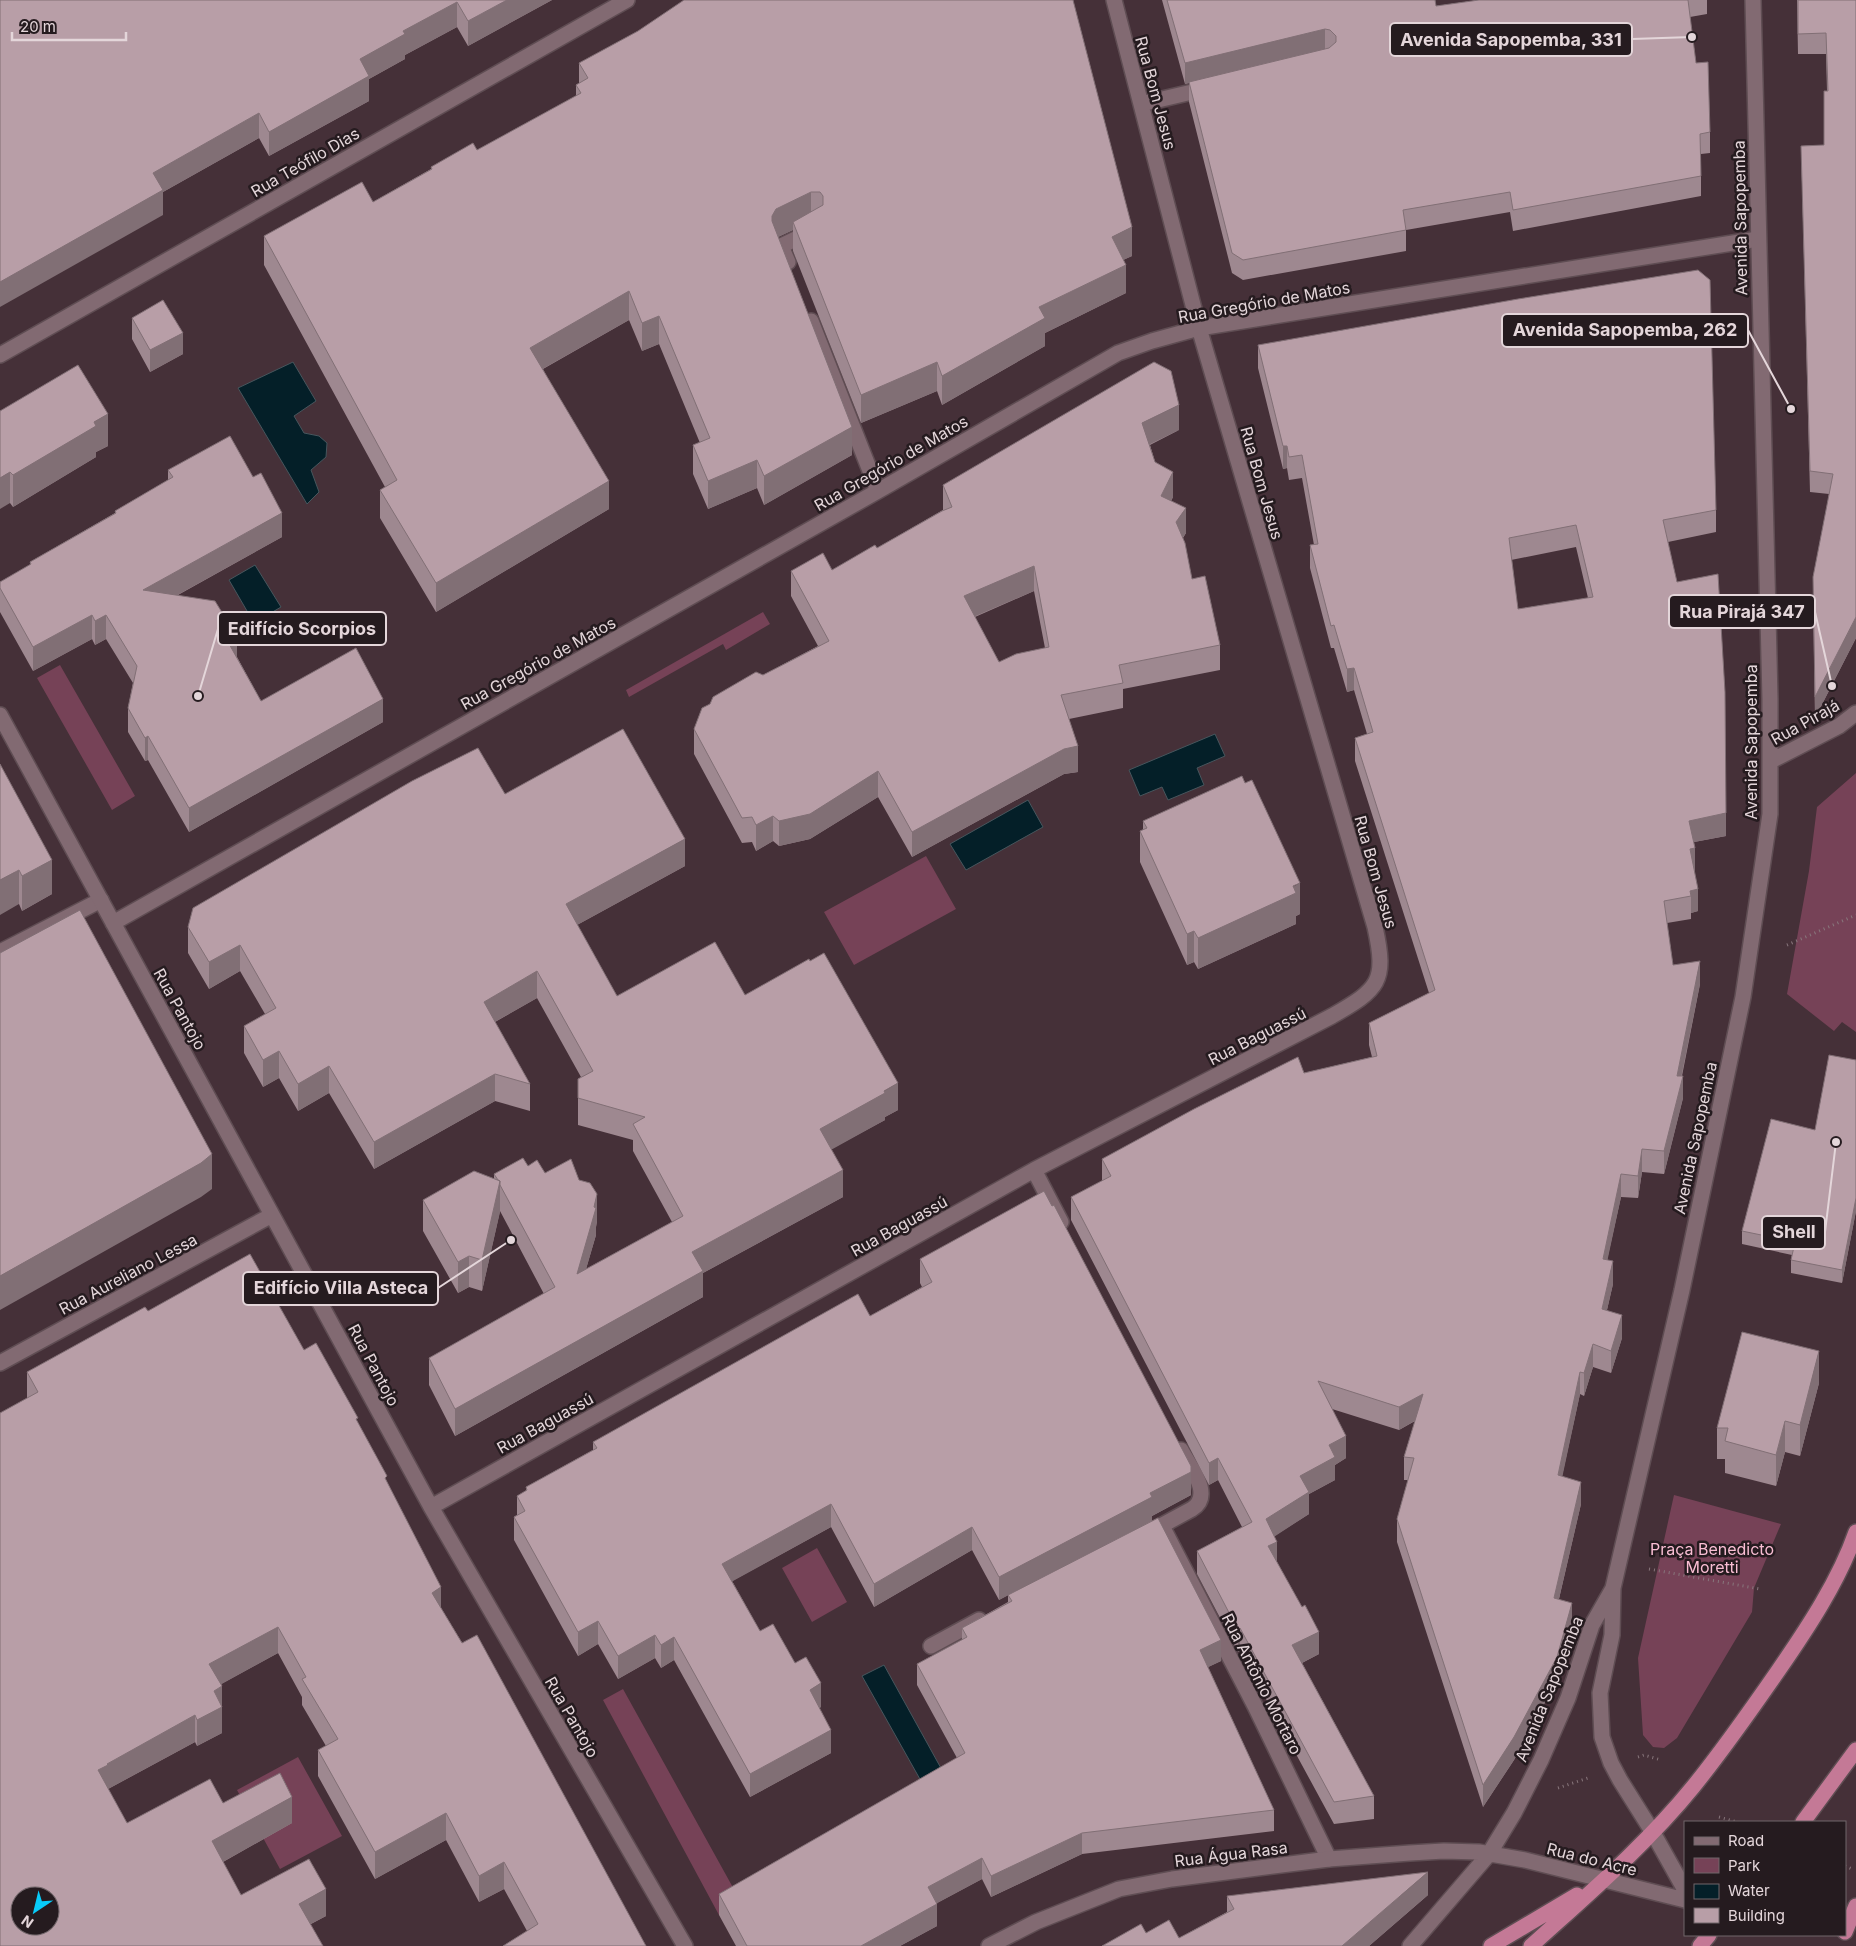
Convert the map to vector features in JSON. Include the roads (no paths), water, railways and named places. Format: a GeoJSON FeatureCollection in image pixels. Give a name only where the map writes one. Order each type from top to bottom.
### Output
{"type":"FeatureCollection","features":[{"type":"Feature","properties":{"kind":"highway"},"geometry":{"type":"LineString","coordinates":[[1531,1946],[1604,1879],[1692,1788],[1751,1710],[1809,1627],[1850,1549],[1856,1532]]}},
{"type":"Feature","properties":{"kind":"highway"},"geometry":{"type":"LineString","coordinates":[[1804,1821],[1856,1750]]}},
{"type":"Feature","properties":{"kind":"highway"},"geometry":{"type":"LineString","coordinates":[[1491,1946],[1604,1879]]}},
{"type":"Feature","properties":{"kind":"highway"},"geometry":{"type":"LineString","coordinates":[[1846,1930],[1856,1906]]}},
{"type":"Feature","properties":{"kind":"highway"},"geometry":{"type":"LineString","coordinates":[[1700,1946],[1708,1936]]}},
{"type":"Feature","properties":{"kind":"street","name":"Rua Teófilo Dias"},"geometry":{"type":"LineString","coordinates":[[0,355],[627,0]]}},
{"type":"Feature","properties":{"kind":"street","name":"Rua Bom Jesus"},"geometry":{"type":"LineString","coordinates":[[1114,0],[1198,328],[1375,927],[1381,960],[1379,974]]}},
{"type":"Feature","properties":{"kind":"street","name":"Avenida Sapopemba"},"geometry":{"type":"LineString","coordinates":[[1684,1888],[1611,1762],[1602,1737],[1600,1693],[1612,1635],[1613,1588],[1682,1290],[1743,997],[1770,814],[1771,761],[1753,0]]}},
{"type":"Feature","properties":{"kind":"street"},"geometry":{"type":"LineString","coordinates":[[1141,104],[1224,84]]}},
{"type":"Feature","properties":{"kind":"street"},"geometry":{"type":"LineString","coordinates":[[792,273],[781,246],[815,229]]}},
{"type":"Feature","properties":{"kind":"street","name":"Rua Gregório de Matos"},"geometry":{"type":"LineString","coordinates":[[113,923],[878,491],[1118,353],[1198,328],[1758,239]]}},
{"type":"Feature","properties":{"kind":"street"},"geometry":{"type":"LineString","coordinates":[[806,310],[878,491]]}},
{"type":"Feature","properties":{"kind":"street","name":"Rua Pirajá"},"geometry":{"type":"LineString","coordinates":[[1771,761],[1839,726],[1856,714]]}},
{"type":"Feature","properties":{"kind":"street","name":"Rua Pantojo"},"geometry":{"type":"LineString","coordinates":[[0,715],[430,1507],[685,1946]]}},
{"type":"Feature","properties":{"kind":"street"},"geometry":{"type":"LineString","coordinates":[[0,952],[101,900]]}},
{"type":"Feature","properties":{"kind":"street","name":"Rua Baguassú"},"geometry":{"type":"LineString","coordinates":[[430,1507],[1034,1170],[1332,1016],[1365,996],[1374,988],[1379,974]]}},
{"type":"Feature","properties":{"kind":"street"},"geometry":{"type":"LineString","coordinates":[[1034,1170],[1066,1232]]}},
{"type":"Feature","properties":{"kind":"street","name":"Rua Aureliano Lessa"},"geometry":{"type":"LineString","coordinates":[[0,1363],[272,1215]]}},
{"type":"Feature","properties":{"kind":"street"},"geometry":{"type":"LineString","coordinates":[[1127,1544],[1197,1505],[1202,1494],[1173,1434]]}},
{"type":"Feature","properties":{"kind":"street","name":"Rua Antônio Mortaro"},"geometry":{"type":"LineString","coordinates":[[1162,1526],[1250,1697],[1329,1859]]}},
{"type":"Feature","properties":{"kind":"street","name":"Avenida Sapopemba"},"geometry":{"type":"LineString","coordinates":[[1410,1946],[1489,1854],[1514,1813],[1541,1760],[1568,1698],[1592,1625],[1613,1588]]}},
{"type":"Feature","properties":{"kind":"street"},"geometry":{"type":"LineString","coordinates":[[931,1646],[994,1612]]}},
{"type":"Feature","properties":{"kind":"street","name":"Rua Água Rasa"},"geometry":{"type":"LineString","coordinates":[[989,1946],[1036,1922],[1119,1889],[1172,1879],[1329,1859],[1444,1851],[1489,1854]]}},
{"type":"Feature","properties":{"kind":"street","name":"Rua do Acre"},"geometry":{"type":"LineString","coordinates":[[1489,1854],[1526,1860],[1684,1900]]}},
{"type":"Feature","properties":{"kind":"water"},"geometry":{"type":"Polygon","coordinates":[[[293,362],[316,401],[294,416],[304,433],[319,436],[327,443],[326,457],[311,470],[319,492],[307,504],[238,388],[293,362]]]}},
{"type":"Feature","properties":{"kind":"water"},"geometry":{"type":"Polygon","coordinates":[[[255,565],[281,607],[254,623],[229,580],[255,565]]]}},
{"type":"Feature","properties":{"kind":"water"},"geometry":{"type":"Polygon","coordinates":[[[1215,734],[1225,756],[1197,768],[1204,785],[1168,800],[1162,787],[1140,796],[1129,770],[1215,734]]]}},
{"type":"Feature","properties":{"kind":"water"},"geometry":{"type":"Polygon","coordinates":[[[1028,800],[1043,827],[966,870],[950,844],[1028,800]]]}},
{"type":"Feature","properties":{"kind":"water"},"geometry":{"type":"Polygon","coordinates":[[[884,1665],[942,1770],[921,1781],[862,1676],[884,1665]]]}},
{"type":"Feature","properties":{"kind":"place","name":"Avenida Sapopemba, 331"},"geometry":{"type":"Point","coordinates":[1692,37]}},
{"type":"Feature","properties":{"kind":"place","name":"Avenida Sapopemba, 262"},"geometry":{"type":"Point","coordinates":[1791,409]}},
{"type":"Feature","properties":{"kind":"place","name":"Rua Pirajá 347"},"geometry":{"type":"Point","coordinates":[1832,686]}},
{"type":"Feature","properties":{"kind":"place","name":"Edifício Scorpios"},"geometry":{"type":"Point","coordinates":[198,696]}},
{"type":"Feature","properties":{"kind":"place","name":"Shell"},"geometry":{"type":"Point","coordinates":[1836,1142]}},
{"type":"Feature","properties":{"kind":"place","name":"Edifício Villa Asteca"},"geometry":{"type":"Point","coordinates":[511,1240]}},
{"type":"Feature","properties":{"kind":"park label","name":"Praça Benedicto Moretti"},"geometry":{"type":"Point","coordinates":[1712,1558]}}]}
